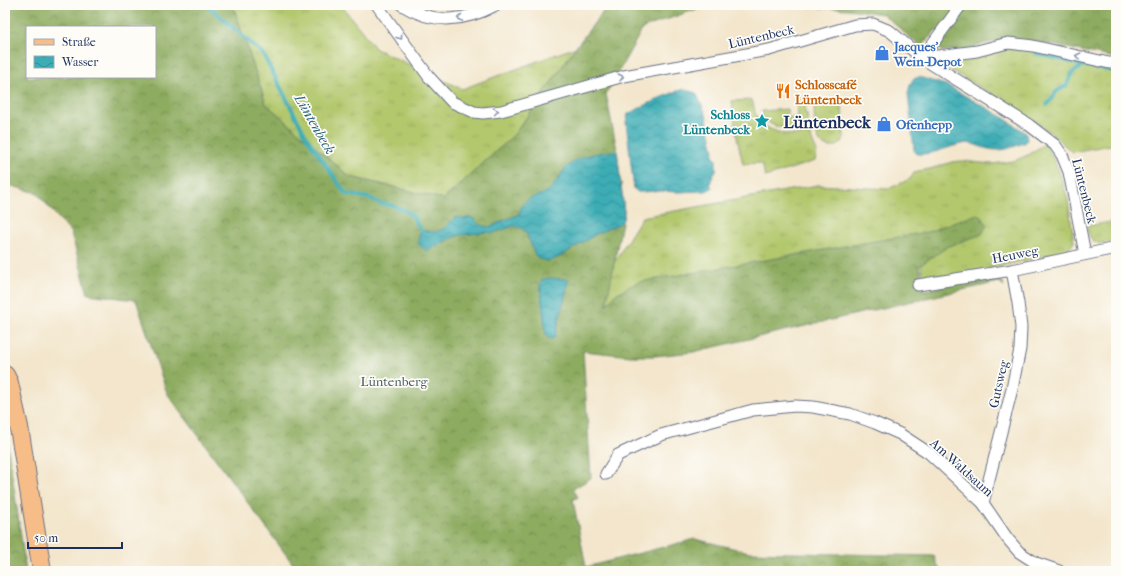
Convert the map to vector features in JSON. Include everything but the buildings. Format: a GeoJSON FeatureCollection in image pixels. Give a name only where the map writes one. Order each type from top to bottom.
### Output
{"type":"FeatureCollection","features":[{"type":"Feature","properties":{"kind":"main road"},"geometry":{"type":"LineString","coordinates":[[5,375],[9,384],[19,427],[42,571]]}},
{"type":"Feature","properties":{"kind":"street","name":"Lüntenbeck"},"geometry":{"type":"LineString","coordinates":[[377,5],[429,77],[452,102],[474,112],[483,113],[501,111],[624,76],[769,50],[855,25],[873,24],[890,31],[922,58],[1029,124],[1054,145],[1062,156],[1069,172],[1085,254]]}},
{"type":"Feature","properties":{"kind":"street"},"geometry":{"type":"LineString","coordinates":[[402,5],[413,12],[431,18],[450,20],[465,18],[481,13],[496,5]]}},
{"type":"Feature","properties":{"kind":"street"},"geometry":{"type":"LineString","coordinates":[[922,58],[961,5]]}},
{"type":"Feature","properties":{"kind":"street"},"geometry":{"type":"LineString","coordinates":[[922,58],[977,51],[1008,44],[1033,46],[1109,63],[1116,63]]}},
{"type":"Feature","properties":{"kind":"street","name":"Heuweg"},"geometry":{"type":"LineString","coordinates":[[918,285],[1012,270],[1116,248]]}},
{"type":"Feature","properties":{"kind":"street","name":"Gutsweg"},"geometry":{"type":"LineString","coordinates":[[983,503],[1012,389],[1020,349],[1021,327],[1012,270]]}},
{"type":"Feature","properties":{"kind":"street","name":"Am Waldsaum"},"geometry":{"type":"LineString","coordinates":[[606,474],[618,456],[661,435],[753,410],[795,406],[813,407],[850,414],[900,434],[929,453],[983,503],[1007,538],[1019,552],[1036,563],[1058,571]]}},
{"type":"Feature","properties":{"kind":"green space","name":"Lüntenberg"},"geometry":{"type":"Polygon","coordinates":[[[5,5],[233,5],[266,104],[350,177],[444,199],[514,135],[576,47],[608,5],[708,5],[643,28],[606,94],[617,150],[624,212],[606,306],[617,293],[639,282],[927,232],[978,214],[987,224],[982,234],[947,247],[919,266],[924,290],[986,279],[996,279],[1003,282],[1004,286],[999,282],[693,352],[655,356],[631,356],[583,351],[591,478],[573,489],[578,497],[573,500],[586,567],[695,539],[749,552],[934,556],[940,571],[298,571],[167,393],[136,300],[88,294],[71,233],[37,193],[5,184],[5,5]]]}},
{"type":"Feature","properties":{"kind":"green space"},"geometry":{"type":"Polygon","coordinates":[[[233,5],[341,5],[376,49],[462,89],[576,47],[514,135],[444,199],[350,177],[266,104],[233,5]]]}},
{"type":"Feature","properties":{"kind":"green space"},"geometry":{"type":"Polygon","coordinates":[[[765,5],[1116,5],[1116,58],[1033,41],[1012,39],[977,45],[973,49],[942,51],[939,47],[939,42],[942,34],[936,30],[921,47],[883,14],[849,9],[765,5]]]}},
{"type":"Feature","properties":{"kind":"green space"},"geometry":{"type":"Polygon","coordinates":[[[1007,49],[1028,49],[1116,67],[1116,144],[1072,152],[1051,133],[1002,100],[952,71],[945,65],[949,60],[1007,49]]]}},
{"type":"Feature","properties":{"kind":"green space"},"geometry":{"type":"Polygon","coordinates":[[[795,95],[801,95],[804,99],[805,114],[807,114],[808,125],[795,128],[782,128],[770,123],[761,113],[762,111],[787,109],[788,118],[798,117],[795,95]]]}},
{"type":"Feature","properties":{"kind":"green space"},"geometry":{"type":"Polygon","coordinates":[[[752,100],[757,118],[763,125],[781,133],[790,135],[809,133],[817,152],[815,161],[765,177],[761,163],[743,164],[736,133],[732,101],[752,100]]]}},
{"type":"Feature","properties":{"kind":"green space"},"geometry":{"type":"Polygon","coordinates":[[[838,103],[842,106],[844,138],[837,146],[826,146],[821,143],[816,133],[814,108],[816,105],[838,103]]]}},
{"type":"Feature","properties":{"kind":"green space"},"geometry":{"type":"Polygon","coordinates":[[[1044,144],[1052,155],[1068,200],[1074,242],[1066,251],[924,284],[921,265],[916,251],[638,283],[617,293],[605,306],[605,277],[642,217],[818,185],[888,189],[910,179],[914,173],[918,171],[961,161],[992,164],[1014,161],[1030,154],[1044,144]]]}},
{"type":"Feature","properties":{"kind":"green space"},"geometry":{"type":"Polygon","coordinates":[[[1116,221],[1116,241],[1100,243],[1093,241],[1090,237],[1087,226],[1116,221]]]}},
{"type":"Feature","properties":{"kind":"green space"},"geometry":{"type":"Polygon","coordinates":[[[5,431],[7,440],[26,571],[5,571],[5,431]]]}},
{"type":"Feature","properties":{"kind":"water"},"geometry":{"type":"Polygon","coordinates":[[[919,77],[946,85],[1001,116],[1026,133],[1026,142],[999,150],[966,143],[929,153],[917,154],[914,150],[908,93],[913,79],[919,77]]]}},
{"type":"Feature","properties":{"kind":"water"},"geometry":{"type":"Polygon","coordinates":[[[683,89],[696,93],[706,114],[714,152],[713,156],[716,159],[716,172],[714,172],[710,184],[712,188],[706,191],[638,192],[634,189],[626,122],[628,114],[662,97],[683,89]]]}},
{"type":"Feature","properties":{"kind":"water"},"geometry":{"type":"Polygon","coordinates":[[[617,150],[624,212],[623,220],[619,224],[598,233],[558,258],[548,261],[539,259],[535,255],[526,232],[521,228],[514,226],[493,233],[488,232],[461,235],[451,238],[428,251],[421,247],[418,243],[420,230],[434,232],[444,229],[454,218],[459,217],[465,219],[470,217],[480,225],[489,227],[519,214],[524,203],[551,188],[571,163],[596,153],[617,150]]]}},
{"type":"Feature","properties":{"kind":"water"},"geometry":{"type":"Polygon","coordinates":[[[548,278],[569,280],[555,337],[553,339],[546,336],[540,285],[542,280],[548,278]]]}},
{"type":"Feature","properties":{"kind":"waterway","name":"Lüntenbeck"},"geometry":{"type":"LineString","coordinates":[[204,5],[212,9],[263,54],[307,138],[346,194],[369,198],[382,204],[392,205],[406,211],[412,215],[421,230]]}},
{"type":"Feature","properties":{"kind":"waterway"},"geometry":{"type":"LineString","coordinates":[[1035,53],[1082,65]]}},
{"type":"Feature","properties":{"kind":"waterway"},"geometry":{"type":"LineString","coordinates":[[1047,105],[1057,91],[1066,86],[1072,73],[1082,65],[1116,71]]}},
{"type":"Feature","properties":{"kind":"place","name":"Jacques' Wein-Depot"},"geometry":{"type":"Point","coordinates":[882,53]}},
{"type":"Feature","properties":{"kind":"place","name":"Schlosscafé Lüntenbeck"},"geometry":{"type":"Point","coordinates":[783,91]}},
{"type":"Feature","properties":{"kind":"place","name":"Schloss Lüntenbeck"},"geometry":{"type":"Point","coordinates":[762,121]}},
{"type":"Feature","properties":{"kind":"place","name":"Ofenhepp"},"geometry":{"type":"Point","coordinates":[884,124]}},
{"type":"Feature","properties":{"kind":"district","name":"Lüntenbeck"},"geometry":{"type":"Point","coordinates":[827,122]}}]}
